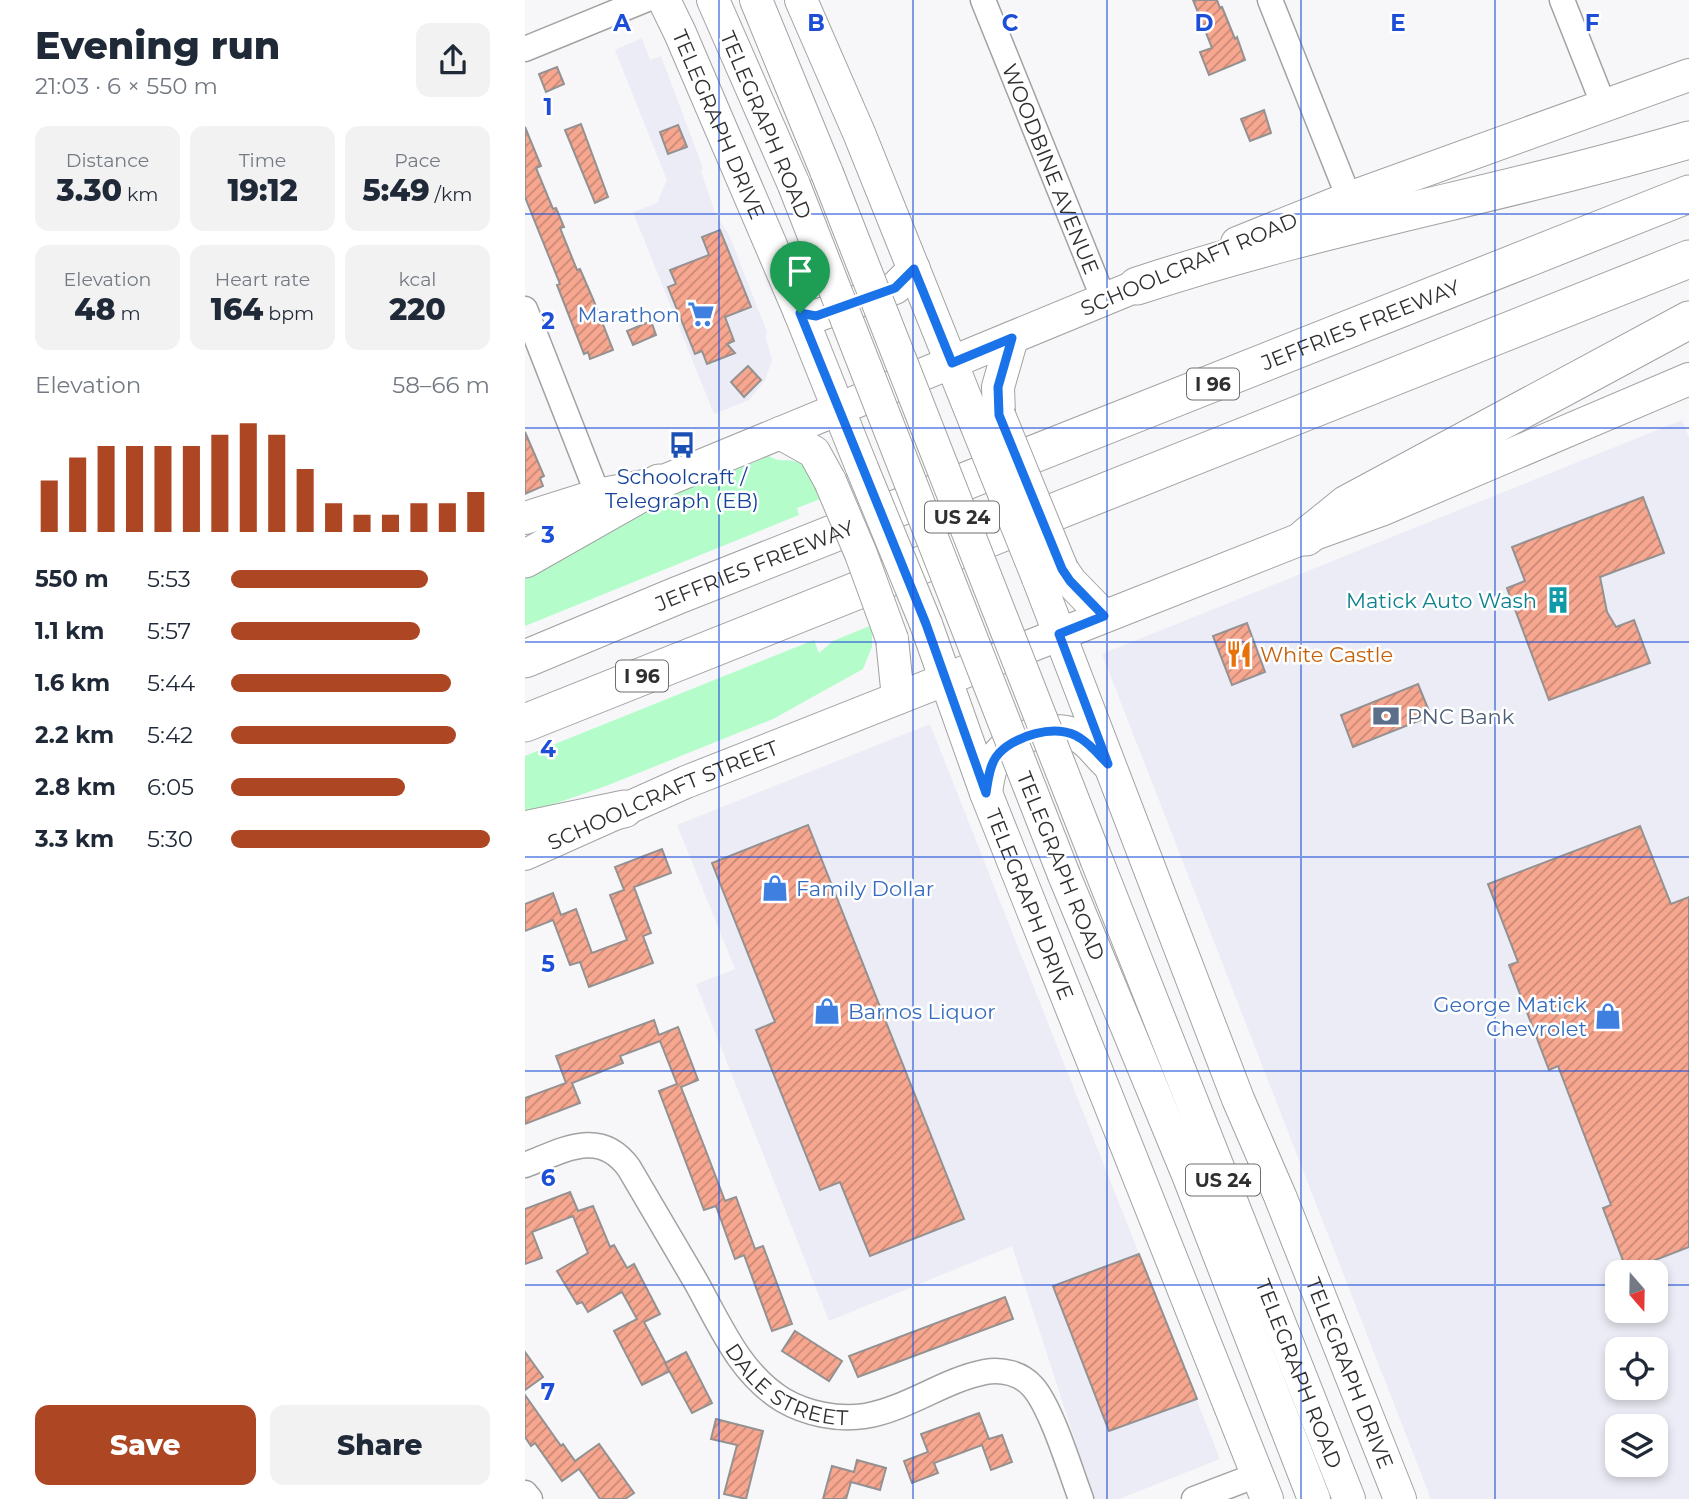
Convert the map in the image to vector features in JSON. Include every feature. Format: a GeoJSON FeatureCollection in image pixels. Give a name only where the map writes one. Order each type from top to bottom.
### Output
{"type":"FeatureCollection","features":[{"type":"Feature","properties":{"kind":"highway"},"geometry":{"type":"LineString","coordinates":[[1137,286],[1227,258],[1598,167],[1689,140]]}},
{"type":"Feature","properties":{"kind":"highway","name":"JEFFRIES FREEWAY"},"geometry":{"type":"LineString","coordinates":[[525,659],[676,596],[1689,194]]}},
{"type":"Feature","properties":{"kind":"highway","name":"I 96"},"geometry":{"type":"LineString","coordinates":[[525,723],[1689,259]]}},
{"type":"Feature","properties":{"kind":"highway"},"geometry":{"type":"LineString","coordinates":[[1305,537],[1347,504],[1689,320]]}},
{"type":"Feature","properties":{"kind":"highway"},"geometry":{"type":"LineString","coordinates":[[525,559],[659,483]]}},
{"type":"Feature","properties":{"kind":"highway"},"geometry":{"type":"LineString","coordinates":[[525,830],[624,809]]}},
{"type":"Feature","properties":{"kind":"main road","name":"TELEGRAPH DRIVE"},"geometry":{"type":"LineString","coordinates":[[664,0],[800,313],[926,624],[986,793],[1262,1487]]}},
{"type":"Feature","properties":{"kind":"main road","name":"TELEGRAPH ROAD"},"geometry":{"type":"LineString","coordinates":[[713,0],[794,185],[1064,875],[1188,1175],[1314,1499]]}},
{"type":"Feature","properties":{"kind":"main road","name":"TELEGRAPH ROAD"},"geometry":{"type":"LineString","coordinates":[[756,0],[827,173],[1349,1499]]}},
{"type":"Feature","properties":{"kind":"main road"},"geometry":{"type":"LineString","coordinates":[[801,0],[952,363],[988,419]]}},
{"type":"Feature","properties":{"kind":"main road","name":"SCHOOLCRAFT ROAD"},"geometry":{"type":"LineString","coordinates":[[659,483],[1104,300],[1275,226],[1689,75]]}},
{"type":"Feature","properties":{"kind":"main road"},"geometry":{"type":"LineString","coordinates":[[800,313],[816,316],[895,288],[914,269]]}},
{"type":"Feature","properties":{"kind":"main road"},"geometry":{"type":"LineString","coordinates":[[988,419],[1012,338]]}},
{"type":"Feature","properties":{"kind":"main road"},"geometry":{"type":"LineString","coordinates":[[780,433],[814,452],[830,481],[861,554],[892,639],[898,698],[1305,537],[1381,510],[1689,379]]}},
{"type":"Feature","properties":{"kind":"main road","name":"TELEGRAPH DRIVE"},"geometry":{"type":"LineString","coordinates":[[988,419],[1050,573],[1059,634],[1108,764],[1238,1099],[1280,1196],[1400,1499]]}},
{"type":"Feature","properties":{"kind":"main road"},"geometry":{"type":"LineString","coordinates":[[525,518],[598,495],[659,483]]}},
{"type":"Feature","properties":{"kind":"main road"},"geometry":{"type":"LineString","coordinates":[[1050,573],[1070,581],[1104,616]]}},
{"type":"Feature","properties":{"kind":"main road","name":"SCHOOLCRAFT STREET"},"geometry":{"type":"LineString","coordinates":[[525,854],[624,809],[898,698]]}},
{"type":"Feature","properties":{"kind":"main road"},"geometry":{"type":"LineString","coordinates":[[986,793],[989,774],[996,757],[1010,743],[1036,734],[1058,731],[1079,736],[1108,764]]}},
{"type":"Feature","properties":{"kind":"street"},"geometry":{"type":"LineString","coordinates":[[525,49],[645,0]]}},
{"type":"Feature","properties":{"kind":"street","name":"WOODBINE AVENUE"},"geometry":{"type":"LineString","coordinates":[[983,0],[1104,300]]}},
{"type":"Feature","properties":{"kind":"street"},"geometry":{"type":"LineString","coordinates":[[1270,0],[1349,198]]}},
{"type":"Feature","properties":{"kind":"street"},"geometry":{"type":"LineString","coordinates":[[1562,0],[1604,106]]}},
{"type":"Feature","properties":{"kind":"street"},"geometry":{"type":"LineString","coordinates":[[525,309],[598,495]]}},
{"type":"Feature","properties":{"kind":"street","name":"DALE STREET"},"geometry":{"type":"LineString","coordinates":[[525,1165],[578,1145],[596,1145],[617,1153],[629,1168],[743,1364],[770,1392],[804,1410],[834,1416],[865,1416],[893,1409],[986,1372],[1004,1371],[1020,1376],[1032,1386],[1042,1401],[1081,1499]]}},
{"type":"Feature","properties":{"kind":"street"},"geometry":{"type":"LineString","coordinates":[[1194,1499],[1262,1487]]}},
{"type":"Feature","properties":{"kind":"street"},"geometry":{"type":"LineString","coordinates":[[525,1493],[530,1499]]}},
{"type":"Feature","properties":{"kind":"shaded area"},"geometry":{"type":"Polygon","coordinates":[[[642,38],[650,60],[661,56],[703,168],[701,171],[716,215],[729,235],[767,332],[772,360],[765,380],[749,400],[714,414],[633,212],[657,203],[667,180],[615,50],[642,38]]]}},
{"type":"Feature","properties":{"kind":"shaded area"},"geometry":{"type":"Polygon","coordinates":[[[1682,420],[1689,438],[1689,1499],[1431,1499],[1102,654],[1682,420]]]}},
{"type":"Feature","properties":{"kind":"shaded area"},"geometry":{"type":"Polygon","coordinates":[[[930,724],[1220,1459],[1119,1499],[1094,1499],[1012,1246],[829,1321],[696,984],[735,969],[677,825],[930,724]]]}},
{"type":"Feature","properties":{"kind":"green space"},"geometry":{"type":"Polygon","coordinates":[[[769,456],[802,464],[826,497],[797,508],[799,515],[525,626],[525,572],[660,500],[769,456]]]}},
{"type":"Feature","properties":{"kind":"green space"},"geometry":{"type":"Polygon","coordinates":[[[872,625],[872,647],[863,669],[773,719],[606,786],[525,814],[525,756],[814,640],[819,653],[833,641],[872,625]]]}},
{"type":"Feature","properties":{"kind":"building"},"geometry":{"type":"Polygon","coordinates":[[[1193,0],[1217,0],[1235,39],[1237,37],[1245,60],[1209,75],[1200,52],[1212,48],[1193,0]]]}},
{"type":"Feature","properties":{"kind":"building"},"geometry":{"type":"Polygon","coordinates":[[[557,67],[564,84],[546,92],[539,74],[557,67]]]}},
{"type":"Feature","properties":{"kind":"building"},"geometry":{"type":"Polygon","coordinates":[[[1264,110],[1271,133],[1250,141],[1241,119],[1264,110]]]}},
{"type":"Feature","properties":{"kind":"building"},"geometry":{"type":"Polygon","coordinates":[[[581,124],[608,197],[595,203],[565,130],[581,124]]]}},
{"type":"Feature","properties":{"kind":"building"},"geometry":{"type":"Polygon","coordinates":[[[678,125],[687,147],[668,154],[660,132],[678,125]]]}},
{"type":"Feature","properties":{"kind":"building"},"geometry":{"type":"Polygon","coordinates":[[[525,127],[541,166],[536,168],[553,209],[556,208],[564,227],[560,228],[613,350],[590,359],[588,352],[584,354],[557,285],[560,284],[525,197],[525,127]]]}},
{"type":"Feature","properties":{"kind":"building","name":"Marathon"},"geometry":{"type":"Polygon","coordinates":[[[720,230],[751,307],[725,317],[734,341],[727,344],[735,353],[707,364],[702,351],[695,354],[668,287],[676,284],[670,270],[709,255],[702,237],[720,230]]]}},
{"type":"Feature","properties":{"kind":"building"},"geometry":{"type":"Polygon","coordinates":[[[651,321],[656,335],[633,345],[627,331],[651,321]]]}},
{"type":"Feature","properties":{"kind":"building"},"geometry":{"type":"Polygon","coordinates":[[[748,366],[761,380],[744,397],[731,382],[748,366]]]}},
{"type":"Feature","properties":{"kind":"building"},"geometry":{"type":"Polygon","coordinates":[[[525,432],[544,476],[540,478],[543,486],[525,494],[525,432]]]}},
{"type":"Feature","properties":{"kind":"building","name":"Matick Auto Wash"},"geometry":{"type":"Polygon","coordinates":[[[1643,497],[1664,553],[1600,577],[1607,612],[1616,627],[1634,620],[1650,663],[1549,700],[1507,588],[1525,581],[1512,547],[1643,497]]]}},
{"type":"Feature","properties":{"kind":"building","name":"White Castle"},"geometry":{"type":"Polygon","coordinates":[[[1247,623],[1265,672],[1232,685],[1213,636],[1247,623]]]}},
{"type":"Feature","properties":{"kind":"building","name":"PNC Bank"},"geometry":{"type":"Polygon","coordinates":[[[1418,684],[1431,716],[1353,747],[1341,715],[1418,684]]]}},
{"type":"Feature","properties":{"kind":"building"},"geometry":{"type":"Polygon","coordinates":[[[808,825],[964,1219],[870,1256],[840,1182],[820,1190],[756,1030],[775,1022],[712,863],[808,825]]]}},
{"type":"Feature","properties":{"kind":"building","name":"George Matick Chevrolet"},"geometry":{"type":"Polygon","coordinates":[[[1640,826],[1671,904],[1689,897],[1689,1247],[1655,1260],[1623,1260],[1603,1208],[1611,1205],[1558,1066],[1549,1070],[1509,965],[1518,962],[1488,884],[1640,826]]]}},
{"type":"Feature","properties":{"kind":"building"},"geometry":{"type":"Polygon","coordinates":[[[662,849],[671,873],[634,887],[651,933],[643,936],[653,963],[589,987],[580,962],[570,965],[553,920],[525,931],[525,904],[553,893],[561,915],[576,909],[592,953],[627,940],[610,895],[624,890],[615,867],[662,849]]]}},
{"type":"Feature","properties":{"kind":"building"},"geometry":{"type":"Polygon","coordinates":[[[654,1020],[659,1035],[678,1027],[698,1080],[681,1087],[725,1201],[736,1197],[755,1249],[763,1246],[792,1324],[772,1331],[744,1255],[735,1259],[716,1206],[704,1210],[659,1091],[677,1084],[660,1041],[620,1056],[623,1063],[572,1083],[580,1103],[525,1124],[525,1098],[566,1083],[556,1056],[654,1020]]]}},
{"type":"Feature","properties":{"kind":"building"},"geometry":{"type":"Polygon","coordinates":[[[570,1192],[578,1211],[593,1206],[610,1247],[614,1245],[627,1268],[634,1264],[660,1314],[644,1322],[670,1371],[642,1385],[614,1331],[637,1319],[622,1292],[588,1312],[582,1302],[577,1304],[557,1271],[588,1253],[573,1216],[532,1232],[542,1258],[525,1264],[525,1209],[570,1192]]]}},
{"type":"Feature","properties":{"kind":"building"},"geometry":{"type":"Polygon","coordinates":[[[1139,1254],[1197,1399],[1109,1431],[1053,1286],[1139,1254]]]}},
{"type":"Feature","properties":{"kind":"building"},"geometry":{"type":"Polygon","coordinates":[[[1005,1297],[1013,1319],[858,1377],[849,1356],[1005,1297]]]}},
{"type":"Feature","properties":{"kind":"building"},"geometry":{"type":"Polygon","coordinates":[[[795,1331],[842,1361],[829,1381],[782,1351],[795,1331]]]}},
{"type":"Feature","properties":{"kind":"building"},"geometry":{"type":"Polygon","coordinates":[[[525,1352],[543,1377],[525,1390],[525,1352]]]}},
{"type":"Feature","properties":{"kind":"building"},"geometry":{"type":"Polygon","coordinates":[[[686,1352],[712,1403],[692,1413],[665,1363],[686,1352]]]}},
{"type":"Feature","properties":{"kind":"building"},"geometry":{"type":"Polygon","coordinates":[[[525,1395],[561,1446],[563,1444],[575,1461],[599,1444],[634,1493],[625,1499],[600,1499],[579,1469],[562,1481],[535,1443],[531,1446],[525,1437],[525,1395]]]}},
{"type":"Feature","properties":{"kind":"building"},"geometry":{"type":"Polygon","coordinates":[[[979,1413],[989,1439],[1002,1435],[1012,1462],[991,1470],[982,1445],[934,1463],[938,1473],[912,1483],[904,1461],[928,1452],[921,1434],[979,1413]]]}},
{"type":"Feature","properties":{"kind":"building"},"geometry":{"type":"Polygon","coordinates":[[[716,1419],[763,1431],[746,1499],[724,1494],[737,1445],[711,1439],[716,1419]]]}},
{"type":"Feature","properties":{"kind":"building"},"geometry":{"type":"Polygon","coordinates":[[[857,1460],[886,1468],[880,1490],[851,1482],[846,1499],[823,1499],[832,1466],[854,1472],[857,1460]]]}},
{"type":"Feature","properties":{"kind":"place","name":"Marathon"},"geometry":{"type":"Point","coordinates":[701,314]}},
{"type":"Feature","properties":{"kind":"place","name":"Schoolcraft / Telegraph (EB)"},"geometry":{"type":"Point","coordinates":[682,445]}},
{"type":"Feature","properties":{"kind":"place","name":"Matick Auto Wash"},"geometry":{"type":"Point","coordinates":[1558,600]}},
{"type":"Feature","properties":{"kind":"place","name":"White Castle"},"geometry":{"type":"Point","coordinates":[1239,654]}},
{"type":"Feature","properties":{"kind":"place","name":"PNC Bank"},"geometry":{"type":"Point","coordinates":[1386,716]}},
{"type":"Feature","properties":{"kind":"place","name":"Family Dollar"},"geometry":{"type":"Point","coordinates":[775,888]}},
{"type":"Feature","properties":{"kind":"place","name":"Barnos Liquor"},"geometry":{"type":"Point","coordinates":[827,1011]}},
{"type":"Feature","properties":{"kind":"place","name":"George Matick Chevrolet"},"geometry":{"type":"Point","coordinates":[1608,1016]}},
{"type":"Feature","properties":{"kind":"route"},"geometry":{"type":"LineString","coordinates":[[914,269],[952,363],[1012,338],[998,387],[999,415],[1062,569],[1104,616],[1059,634],[1108,764],[1079,736],[1058,731],[1036,734],[1010,743],[996,757],[989,774],[986,793],[926,624],[800,313],[816,316],[895,288],[914,269]]}}]}
